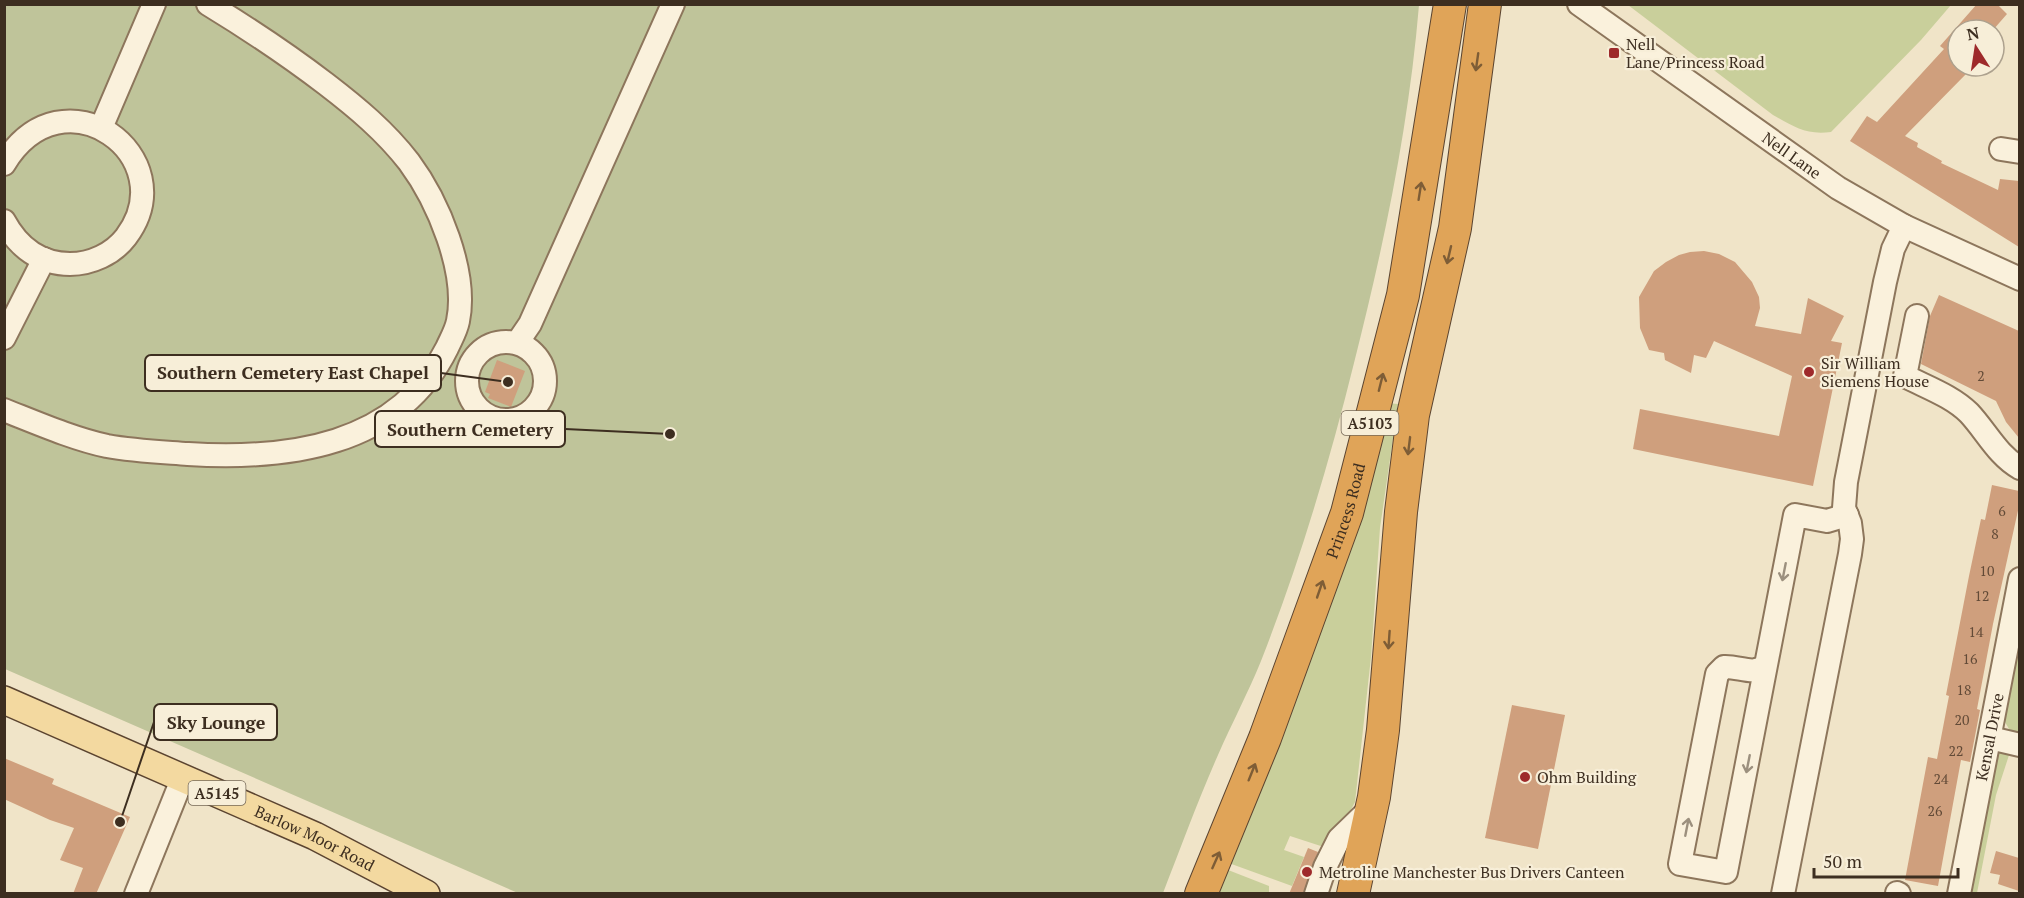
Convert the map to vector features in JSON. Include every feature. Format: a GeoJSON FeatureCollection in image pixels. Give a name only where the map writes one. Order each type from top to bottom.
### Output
{"type":"FeatureCollection","features":[{"type":"Feature","properties":{"kind":"highway","name":"Princess Road"},"geometry":{"type":"LineString","coordinates":[[1201,894],[1265,738],[1347,513],[1403,295],[1450,4]]}},
{"type":"Feature","properties":{"kind":"highway","name":"A5103"},"geometry":{"type":"LineString","coordinates":[[1353,894],[1371,808],[1383,730],[1400,524],[1413,415],[1455,228],[1485,4]]}},
{"type":"Feature","properties":{"kind":"main road","name":"Barlow Moor Road"},"geometry":{"type":"LineString","coordinates":[[4,700],[315,836],[426,894]]}},
{"type":"Feature","properties":{"kind":"street"},"geometry":{"type":"LineString","coordinates":[[101,128],[154,4]]}},
{"type":"Feature","properties":{"kind":"street"},"geometry":{"type":"LineString","coordinates":[[4,410],[105,446],[221,456],[279,453],[336,441],[383,420],[431,376],[445,351],[457,322],[459,289],[444,225],[409,162],[376,125],[356,107],[246,27],[208,4]]}},
{"type":"Feature","properties":{"kind":"street"},"geometry":{"type":"LineString","coordinates":[[517,343],[530,324],[673,4]]}},
{"type":"Feature","properties":{"kind":"street","name":"Nell Lane"},"geometry":{"type":"LineString","coordinates":[[1579,4],[1838,188],[1904,226],[2019,279]]}},
{"type":"Feature","properties":{"kind":"street"},"geometry":{"type":"LineString","coordinates":[[4,164],[14,148],[28,135],[45,126],[73,121],[101,128],[115,137],[127,149],[141,181],[141,200],[137,217],[122,242],[111,252],[98,258],[71,264],[44,260],[19,243],[4,221]]}},
{"type":"Feature","properties":{"kind":"street"},"geometry":{"type":"LineString","coordinates":[[1784,894],[1850,554],[1850,523],[1846,515],[1844,497],[1885,282],[1893,249],[1904,226]]}},
{"type":"Feature","properties":{"kind":"street"},"geometry":{"type":"LineString","coordinates":[[4,338],[44,260]]}},
{"type":"Feature","properties":{"kind":"street"},"geometry":{"type":"LineString","coordinates":[[1917,316],[1905,376],[1958,402],[2004,455],[2019,468]]}},
{"type":"Feature","properties":{"kind":"street"},"geometry":{"type":"LineString","coordinates":[[505,342],[517,343],[529,348],[538,358],[544,370],[546,384],[543,396],[535,408],[524,416],[511,420],[498,419],[485,414],[472,399],[467,380],[445,351],[483,349],[505,342]]}},
{"type":"Feature","properties":{"kind":"street"},"geometry":{"type":"LineString","coordinates":[[467,380],[469,368],[483,349]]}},
{"type":"Feature","properties":{"kind":"street"},"geometry":{"type":"LineString","coordinates":[[1766,664],[1759,671],[1724,667],[1717,674],[1680,864],[1726,873],[1795,515],[1827,521],[1846,515]]}},
{"type":"Feature","properties":{"kind":"street","name":"Kensal Drive"},"geometry":{"type":"LineString","coordinates":[[1959,894],[2019,579]]}},
{"type":"Feature","properties":{"kind":"street"},"geometry":{"type":"LineString","coordinates":[[1990,738],[2019,745]]}},
{"type":"Feature","properties":{"kind":"street"},"geometry":{"type":"LineString","coordinates":[[136,894],[183,777]]}},
{"type":"Feature","properties":{"kind":"street"},"geometry":{"type":"LineString","coordinates":[[1316,894],[1325,867],[1339,839],[1371,808]]}},
{"type":"Feature","properties":{"kind":"green space"},"geometry":{"type":"Polygon","coordinates":[[[5,5],[1419,5],[1409,95],[1385,230],[1354,363],[1324,476],[1301,551],[1261,661],[1223,743],[1163,893],[518,893],[5,669],[5,5]]]}},
{"type":"Feature","properties":{"kind":"green space"},"geometry":{"type":"Polygon","coordinates":[[[1628,5],[1951,5],[1921,40],[1831,132],[1822,133],[1801,129],[1773,115],[1628,5]]]}},
{"type":"Feature","properties":{"kind":"green space"},"geometry":{"type":"Polygon","coordinates":[[[1386,403],[1398,404],[1380,528],[1371,657],[1355,802],[1330,849],[1290,836],[1284,850],[1304,857],[1292,886],[1226,862],[1386,403]]]}},
{"type":"Feature","properties":{"kind":"green space"},"geometry":{"type":"Polygon","coordinates":[[[2019,649],[2019,734],[2009,729],[2005,722],[2019,649]]]}},
{"type":"Feature","properties":{"kind":"green space"},"geometry":{"type":"Polygon","coordinates":[[[2011,749],[1996,795],[1977,893],[1972,893],[1998,754],[2011,749]]]}},
{"type":"Feature","properties":{"kind":"green space"},"geometry":{"type":"Polygon","coordinates":[[[1223,868],[1269,886],[1269,893],[1212,894],[1223,868]]]}},
{"type":"Feature","properties":{"kind":"building"},"geometry":{"type":"Polygon","coordinates":[[[1977,4],[1997,4],[2007,14],[2004,18],[1965,18],[1977,4]]]}},
{"type":"Feature","properties":{"kind":"building"},"geometry":{"type":"Polygon","coordinates":[[[1946,39],[1946,78],[1962,78],[1905,136],[1918,143],[1917,147],[1942,161],[1941,163],[1998,190],[2000,179],[2019,181],[2019,247],[1850,141],[1867,116],[1877,122],[1944,49],[1940,46],[1946,39]]]}},
{"type":"Feature","properties":{"kind":"building","name":"Sir William Siemens House"},"geometry":{"type":"Polygon","coordinates":[[[1704,251],[1719,254],[1735,262],[1752,282],[1759,297],[1760,308],[1755,326],[1801,334],[1808,298],[1844,316],[1831,341],[1842,343],[1813,486],[1633,449],[1640,409],[1779,436],[1792,376],[1714,341],[1706,358],[1694,355],[1691,373],[1665,360],[1664,353],[1649,350],[1640,328],[1639,297],[1654,271],[1679,255],[1704,251]]]}},
{"type":"Feature","properties":{"kind":"building"},"geometry":{"type":"Polygon","coordinates":[[[1939,295],[2019,331],[2019,438],[2006,422],[1996,401],[1921,364],[1930,316],[1939,295]]]}},
{"type":"Feature","properties":{"kind":"building"},"geometry":{"type":"Polygon","coordinates":[[[497,360],[525,371],[511,407],[488,398],[490,394],[485,392],[497,360]]]}},
{"type":"Feature","properties":{"kind":"building"},"geometry":{"type":"Polygon","coordinates":[[[1992,485],[2019,491],[2019,506],[1993,624],[1977,709],[1980,710],[1970,762],[1961,760],[1938,886],[1905,880],[1928,757],[1937,759],[1949,696],[1946,695],[1969,576],[1981,519],[1985,520],[1992,485]]]}},
{"type":"Feature","properties":{"kind":"building","name":"Ohm Building"},"geometry":{"type":"Polygon","coordinates":[[[1512,705],[1565,715],[1538,849],[1485,838],[1512,705]]]}},
{"type":"Feature","properties":{"kind":"building"},"geometry":{"type":"Polygon","coordinates":[[[4,758],[54,779],[52,784],[130,817],[96,894],[73,894],[83,868],[60,860],[74,828],[4,799],[4,758]]]}},
{"type":"Feature","properties":{"kind":"building","name":"Metroline Manchester Bus Drivers Canteen"},"geometry":{"type":"Polygon","coordinates":[[[1308,848],[1318,852],[1303,894],[1289,894],[1308,848]]]}},
{"type":"Feature","properties":{"kind":"building"},"geometry":{"type":"Polygon","coordinates":[[[1996,851],[2019,858],[2019,891],[1998,884],[2000,875],[1990,873],[1996,851]]]}},
{"type":"Feature","properties":{"kind":"place","name":"Nell Lane/Princess Road"},"geometry":{"type":"Point","coordinates":[1614,53]}},
{"type":"Feature","properties":{"kind":"place","name":"Sir William Siemens House"},"geometry":{"type":"Point","coordinates":[1809,372]}},
{"type":"Feature","properties":{"kind":"place","name":"Southern Cemetery East Chapel"},"geometry":{"type":"Point","coordinates":[508,382]}},
{"type":"Feature","properties":{"kind":"place","name":"Southern Cemetery"},"geometry":{"type":"Point","coordinates":[670,434]}},
{"type":"Feature","properties":{"kind":"place","name":"Ohm Building"},"geometry":{"type":"Point","coordinates":[1525,777]}},
{"type":"Feature","properties":{"kind":"place","name":"Sky Lounge"},"geometry":{"type":"Point","coordinates":[120,822]}},
{"type":"Feature","properties":{"kind":"place","name":"Metroline Manchester Bus Drivers Canteen"},"geometry":{"type":"Point","coordinates":[1307,872]}}]}
